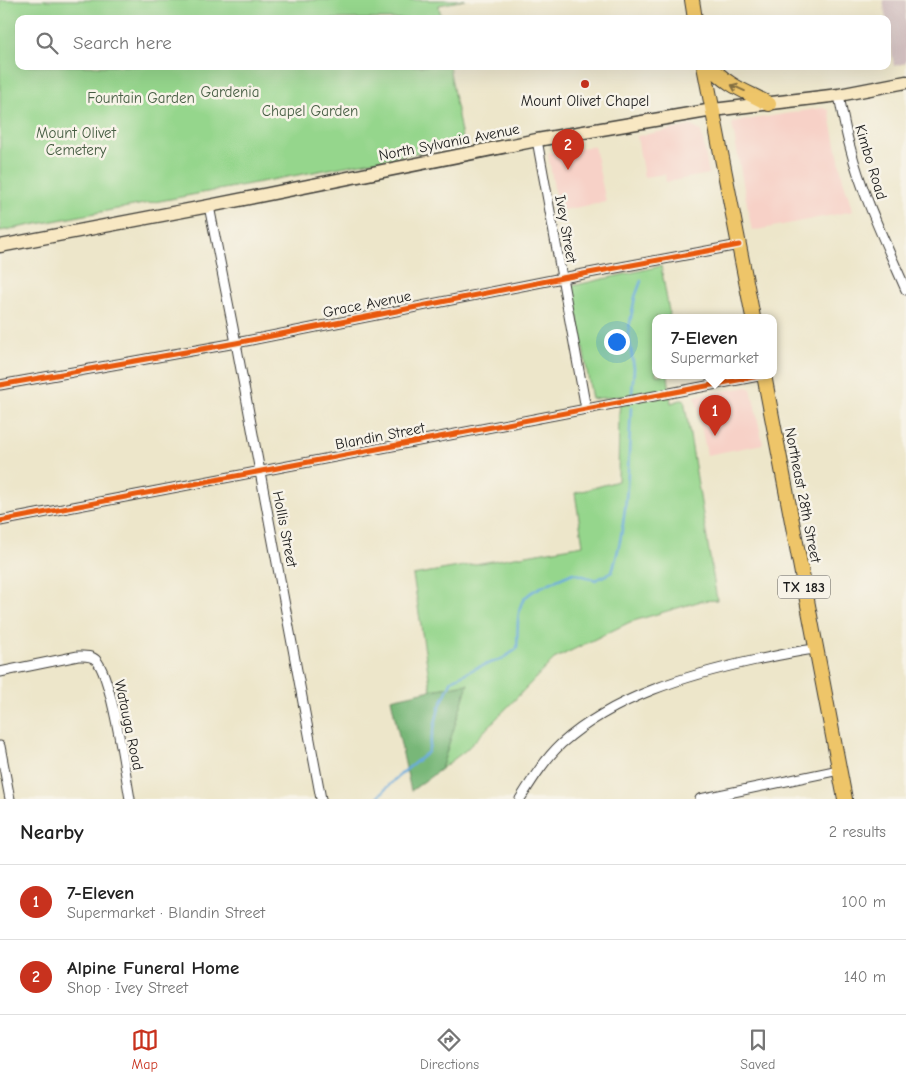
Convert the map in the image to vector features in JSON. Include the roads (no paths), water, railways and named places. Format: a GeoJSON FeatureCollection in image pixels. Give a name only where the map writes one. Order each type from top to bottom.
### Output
{"type":"FeatureCollection","features":[{"type":"Feature","properties":{"kind":"main road"},"geometry":{"type":"LineString","coordinates":[[692,0],[694,15]]}},
{"type":"Feature","properties":{"kind":"main road"},"geometry":{"type":"LineString","coordinates":[[705,70],[752,314]]}},
{"type":"Feature","properties":{"kind":"main road"},"geometry":{"type":"LineString","coordinates":[[714,70],[718,76],[730,84],[769,104]]}},
{"type":"Feature","properties":{"kind":"main road","name":"North Sylvania Avenue"},"geometry":{"type":"LineString","coordinates":[[0,246],[537,140],[713,110],[838,95],[906,82]]}},
{"type":"Feature","properties":{"kind":"main road","name":"Northeast 28th Street"},"geometry":{"type":"LineString","coordinates":[[765,379],[845,799]]}},
{"type":"Feature","properties":{"kind":"street","name":"Kimbo Road"},"geometry":{"type":"LineString","coordinates":[[838,95],[856,167],[877,224],[906,290]]}},
{"type":"Feature","properties":{"kind":"street","name":"Ivey Street"},"geometry":{"type":"LineString","coordinates":[[537,140],[586,410]]}},
{"type":"Feature","properties":{"kind":"street","name":"Hollis Street"},"geometry":{"type":"LineString","coordinates":[[209,206],[261,472],[321,799]]}},
{"type":"Feature","properties":{"kind":"street","name":"Grace Avenue"},"geometry":{"type":"LineString","coordinates":[[0,385],[236,343],[739,245]]}},
{"type":"Feature","properties":{"kind":"street","name":"Blandin Street"},"geometry":{"type":"LineString","coordinates":[[0,521],[744,379]]}},
{"type":"Feature","properties":{"kind":"street"},"geometry":{"type":"LineString","coordinates":[[520,799],[532,779],[560,745],[586,725],[620,704],[653,689],[716,669],[816,648]]}},
{"type":"Feature","properties":{"kind":"street","name":"Watauga Road"},"geometry":{"type":"LineString","coordinates":[[0,672],[78,656],[88,656],[94,659],[102,668],[113,707],[130,799]]}},
{"type":"Feature","properties":{"kind":"street"},"geometry":{"type":"LineString","coordinates":[[0,746],[10,799]]}},
{"type":"Feature","properties":{"kind":"street"},"geometry":{"type":"LineString","coordinates":[[700,799],[840,770]]}},
{"type":"Feature","properties":{"kind":"waterway"},"geometry":{"type":"LineString","coordinates":[[632,393],[634,368],[628,333],[635,297],[641,281]]}},
{"type":"Feature","properties":{"kind":"waterway"},"geometry":{"type":"LineString","coordinates":[[376,799],[395,779],[428,752],[439,708],[452,680],[476,668],[502,659],[517,649],[521,603],[528,595],[573,573],[596,580],[612,572],[618,552],[625,511],[631,408]]}},
{"type":"Feature","properties":{"kind":"place","name":"Mount Olivet Chapel"},"geometry":{"type":"Point","coordinates":[585,84]}},
{"type":"Feature","properties":{"kind":"place","name":"Alpine Funeral Home"},"geometry":{"type":"Point","coordinates":[568,170]}},
{"type":"Feature","properties":{"kind":"place","name":"7-Eleven"},"geometry":{"type":"Point","coordinates":[715,436]}},
{"type":"Feature","properties":{"kind":"park label","name":"Gardenia"},"geometry":{"type":"Point","coordinates":[230,92]}},
{"type":"Feature","properties":{"kind":"park label","name":"Fountain Garden"},"geometry":{"type":"Point","coordinates":[141,98]}},
{"type":"Feature","properties":{"kind":"park label","name":"Chapel Garden"},"geometry":{"type":"Point","coordinates":[310,111]}},
{"type":"Feature","properties":{"kind":"park label","name":"Mount Olivet Cemetery"},"geometry":{"type":"Point","coordinates":[76,142]}}]}
